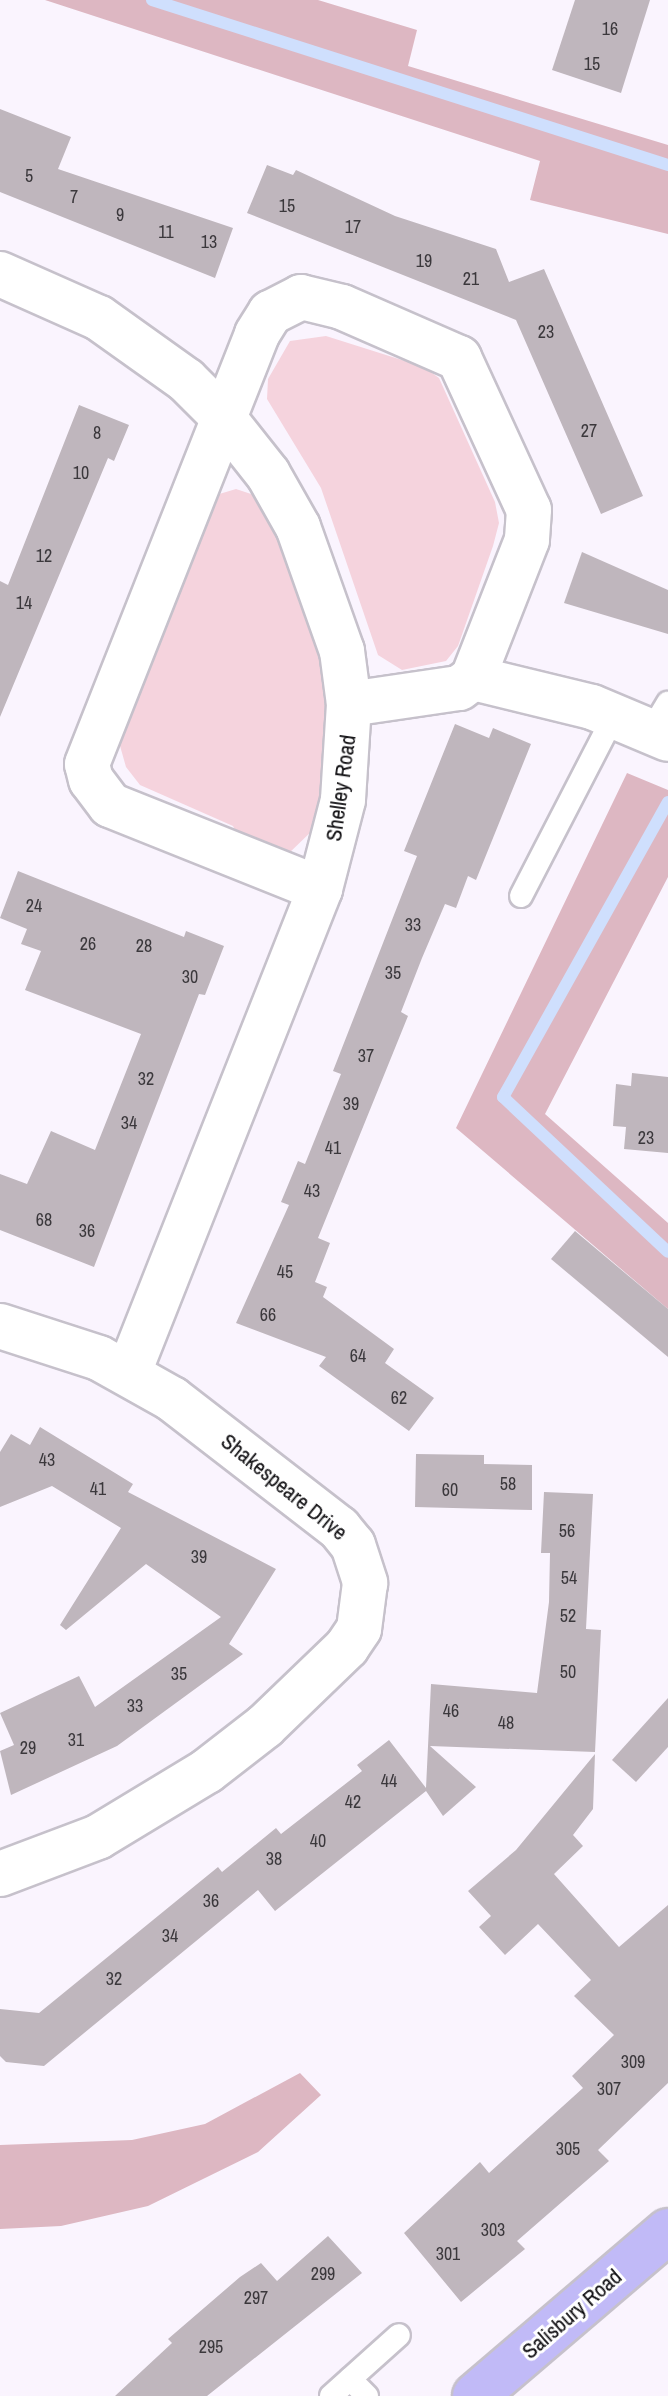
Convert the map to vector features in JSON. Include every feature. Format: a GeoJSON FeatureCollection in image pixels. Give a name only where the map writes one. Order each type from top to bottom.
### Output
{"type":"FeatureCollection","features":[{"type":"Feature","properties":{"kind":"main road","name":"Salisbury Road"},"geometry":{"type":"LineString","coordinates":[[475,2396],[668,2231]]}},
{"type":"Feature","properties":{"kind":"street","name":"Shelley Road"},"geometry":{"type":"LineString","coordinates":[[0,274],[99,318],[186,380],[222,416],[268,474],[298,527],[342,651],[349,704],[343,800],[320,889],[129,1372]]}},
{"type":"Feature","properties":{"kind":"street"},"geometry":{"type":"LineString","coordinates":[[320,889],[110,805],[87,764],[222,416],[270,313],[301,297],[342,307],[459,358],[529,510],[527,540],[473,678],[459,688],[349,704]]}},
{"type":"Feature","properties":{"kind":"street"},"geometry":{"type":"LineString","coordinates":[[473,678],[650,722]]}},
{"type":"Feature","properties":{"kind":"street","name":"Shakespeare Drive"},"geometry":{"type":"LineString","coordinates":[[0,1326],[129,1372],[339,1528],[361,1563],[365,1606],[347,1647],[300,1696],[207,1771],[98,1837],[0,1874]]}},
{"type":"Feature","properties":{"kind":"lane"},"geometry":{"type":"LineString","coordinates":[[521,896],[650,722]]}},
{"type":"Feature","properties":{"kind":"lane"},"geometry":{"type":"LineString","coordinates":[[331,2396],[399,2335]]}},
{"type":"Feature","properties":{"kind":"lane"},"geometry":{"type":"LineString","coordinates":[[350,2379],[367,2396]]}},
{"type":"Feature","properties":{"kind":"shaded area"},"geometry":{"type":"Polygon","coordinates":[[[45,0],[318,0],[417,30],[408,66],[668,145],[668,234],[530,200],[540,161],[45,0]]]}},
{"type":"Feature","properties":{"kind":"shaded area"},"geometry":{"type":"Polygon","coordinates":[[[326,336],[424,367],[439,378],[495,502],[499,523],[493,546],[458,646],[446,661],[402,670],[378,655],[321,488],[267,399],[268,379],[290,341],[326,336]]]}},
{"type":"Feature","properties":{"kind":"shaded area"},"geometry":{"type":"Polygon","coordinates":[[[236,489],[254,495],[285,540],[323,654],[333,723],[317,826],[285,857],[242,845],[233,826],[140,785],[126,767],[113,721],[216,495],[236,489]]]}},
{"type":"Feature","properties":{"kind":"shaded area"},"geometry":{"type":"Polygon","coordinates":[[[627,773],[668,790],[668,877],[545,1114],[668,1223],[668,1309],[456,1128],[627,773]]]}},
{"type":"Feature","properties":{"kind":"shaded area"},"geometry":{"type":"Polygon","coordinates":[[[300,2073],[321,2095],[258,2152],[148,2206],[61,2226],[0,2229],[0,2145],[132,2140],[205,2124],[300,2073]]]}},
{"type":"Feature","properties":{"kind":"building"},"geometry":{"type":"Polygon","coordinates":[[[575,0],[650,0],[621,93],[552,70],[575,0]]]}},
{"type":"Feature","properties":{"kind":"building"},"geometry":{"type":"Polygon","coordinates":[[[0,109],[71,137],[58,169],[233,228],[215,278],[0,192],[0,109]]]}},
{"type":"Feature","properties":{"kind":"building"},"geometry":{"type":"Polygon","coordinates":[[[267,165],[293,175],[296,170],[395,216],[496,249],[509,282],[544,269],[643,496],[601,514],[516,320],[247,213],[267,165]]]}},
{"type":"Feature","properties":{"kind":"building"},"geometry":{"type":"Polygon","coordinates":[[[79,405],[129,425],[114,461],[108,458],[0,717],[0,581],[8,585],[79,405]]]}},
{"type":"Feature","properties":{"kind":"building"},"geometry":{"type":"Polygon","coordinates":[[[582,552],[668,590],[668,634],[564,603],[582,552]]]}},
{"type":"Feature","properties":{"kind":"building"},"geometry":{"type":"Polygon","coordinates":[[[455,724],[489,738],[493,728],[531,744],[476,880],[468,876],[456,908],[445,904],[422,958],[401,1012],[408,1016],[318,1238],[330,1243],[315,1282],[327,1287],[323,1297],[394,1349],[385,1363],[434,1398],[409,1431],[319,1366],[326,1357],[236,1323],[289,1205],[281,1202],[298,1161],[305,1164],[341,1074],[333,1071],[417,856],[404,851],[455,724]]]}},
{"type":"Feature","properties":{"kind":"building"},"geometry":{"type":"Polygon","coordinates":[[[18,871],[184,937],[186,931],[224,946],[205,995],[199,994],[94,1267],[0,1230],[0,1174],[27,1184],[51,1131],[95,1150],[141,1034],[25,990],[41,951],[21,944],[27,929],[0,918],[18,871]]]}},
{"type":"Feature","properties":{"kind":"building"},"geometry":{"type":"Polygon","coordinates":[[[632,1073],[668,1077],[668,1153],[624,1149],[626,1127],[613,1126],[616,1084],[631,1086],[632,1073]]]}},
{"type":"Feature","properties":{"kind":"building"},"geometry":{"type":"Polygon","coordinates":[[[575,1231],[668,1309],[668,1357],[551,1259],[575,1231]]]}},
{"type":"Feature","properties":{"kind":"building"},"geometry":{"type":"Polygon","coordinates":[[[40,1427],[133,1484],[128,1492],[276,1569],[229,1644],[243,1654],[117,1746],[11,1795],[0,1751],[14,1745],[0,1713],[79,1676],[95,1707],[221,1617],[146,1564],[66,1630],[60,1625],[121,1528],[52,1486],[0,1507],[0,1452],[11,1434],[30,1445],[40,1427]]]}},
{"type":"Feature","properties":{"kind":"building"},"geometry":{"type":"Polygon","coordinates":[[[416,1454],[484,1455],[484,1464],[532,1465],[532,1510],[415,1507],[416,1454]]]}},
{"type":"Feature","properties":{"kind":"building"},"geometry":{"type":"Polygon","coordinates":[[[544,1492],[593,1494],[586,1629],[601,1630],[595,1752],[430,1746],[476,1787],[443,1816],[426,1791],[275,1911],[258,1890],[44,2066],[6,2062],[0,2056],[0,2009],[39,2013],[218,1867],[222,1872],[276,1828],[281,1834],[362,1771],[357,1765],[389,1740],[426,1788],[431,1684],[537,1693],[549,1602],[550,1553],[541,1553],[544,1492]]]}},
{"type":"Feature","properties":{"kind":"building"},"geometry":{"type":"Polygon","coordinates":[[[668,1698],[668,1747],[636,1782],[612,1760],[668,1698]]]}},
{"type":"Feature","properties":{"kind":"building"},"geometry":{"type":"Polygon","coordinates":[[[595,1754],[593,1809],[573,1835],[583,1846],[554,1874],[619,1947],[668,1905],[668,2083],[598,2150],[609,2161],[517,2241],[525,2249],[461,2302],[404,2233],[480,2162],[489,2173],[583,2088],[572,2076],[614,2035],[574,1996],[591,1980],[538,1924],[505,1955],[479,1927],[491,1916],[468,1891],[516,1850],[595,1754]]]}},
{"type":"Feature","properties":{"kind":"building"},"geometry":{"type":"Polygon","coordinates":[[[328,2236],[362,2273],[207,2396],[115,2396],[172,2343],[168,2339],[240,2277],[261,2263],[277,2281],[328,2236]]]}},
{"type":"Feature","properties":{"kind":"waterway"},"geometry":{"type":"LineString","coordinates":[[152,0],[668,165]]}},
{"type":"Feature","properties":{"kind":"waterway"},"geometry":{"type":"LineString","coordinates":[[668,802],[503,1097],[668,1252]]}}]}
